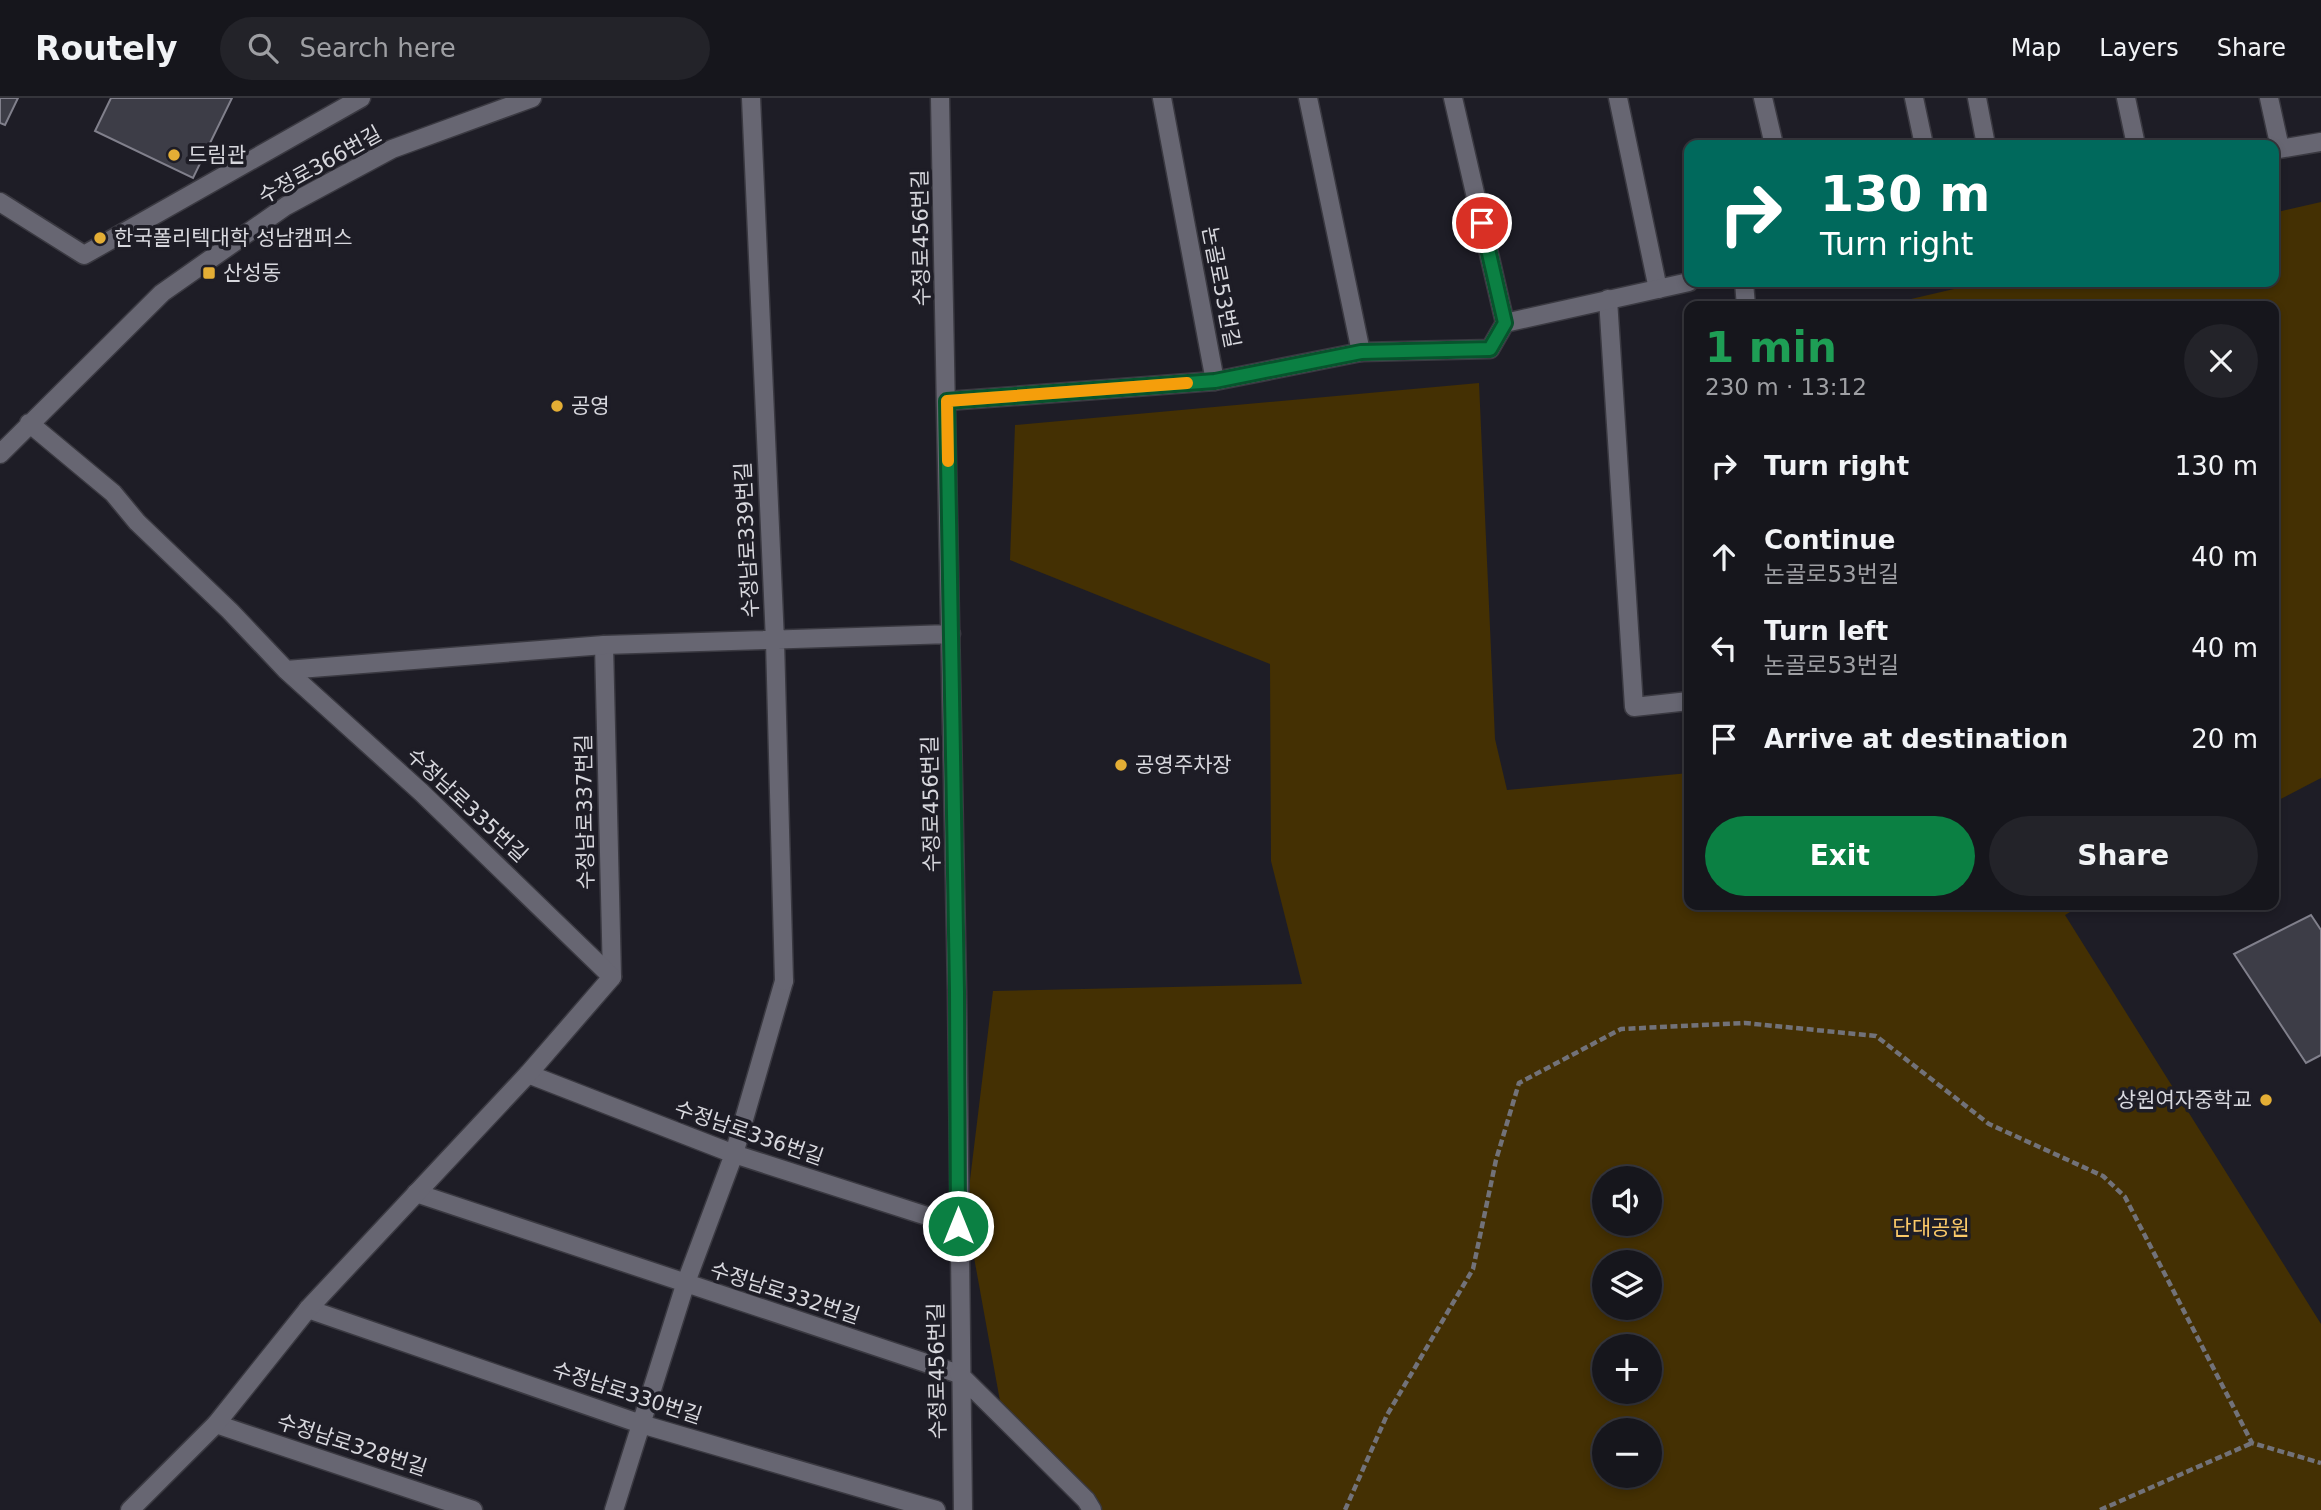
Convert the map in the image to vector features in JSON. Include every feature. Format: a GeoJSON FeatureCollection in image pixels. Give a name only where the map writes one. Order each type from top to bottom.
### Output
{"type":"FeatureCollection","features":[{"type":"Feature","properties":{"kind":"street"},"geometry":{"type":"LineString","coordinates":[[0,202],[84,255],[361,98]]}},
{"type":"Feature","properties":{"kind":"street","name":"수정로366번길"},"geometry":{"type":"LineString","coordinates":[[0,454],[162,293],[286,206],[392,149],[532,98]]}},
{"type":"Feature","properties":{"kind":"street","name":"수정남로339번길"},"geometry":{"type":"LineString","coordinates":[[614,1510],[685,1285],[734,1154],[784,981],[775,641],[751,98]]}},
{"type":"Feature","properties":{"kind":"street","name":"수정로456번길"},"geometry":{"type":"LineString","coordinates":[[940,98],[951,634],[959,1374],[963,1510]]}},
{"type":"Feature","properties":{"kind":"street","name":"논골로53번길"},"geometry":{"type":"LineString","coordinates":[[1162,98],[1215,381],[1361,352],[1490,349],[1505,323]]}},
{"type":"Feature","properties":{"kind":"street"},"geometry":{"type":"LineString","coordinates":[[1308,98],[1361,352]]}},
{"type":"Feature","properties":{"kind":"street"},"geometry":{"type":"LineString","coordinates":[[1453,98],[1505,323],[1684,283]]}},
{"type":"Feature","properties":{"kind":"street"},"geometry":{"type":"LineString","coordinates":[[1618,98],[1658,289]]}},
{"type":"Feature","properties":{"kind":"street"},"geometry":{"type":"LineString","coordinates":[[1763,98],[1773,140]]}},
{"type":"Feature","properties":{"kind":"street"},"geometry":{"type":"LineString","coordinates":[[1914,98],[1923,140]]}},
{"type":"Feature","properties":{"kind":"street"},"geometry":{"type":"LineString","coordinates":[[1977,98],[1985,140]]}},
{"type":"Feature","properties":{"kind":"street"},"geometry":{"type":"LineString","coordinates":[[2126,98],[2135,140]]}},
{"type":"Feature","properties":{"kind":"street"},"geometry":{"type":"LineString","coordinates":[[2269,98],[2276,140]]}},
{"type":"Feature","properties":{"kind":"street"},"geometry":{"type":"LineString","coordinates":[[2279,149],[2321,142]]}},
{"type":"Feature","properties":{"kind":"street"},"geometry":{"type":"LineString","coordinates":[[1608,299],[1633,707],[1684,702]]}},
{"type":"Feature","properties":{"kind":"street"},"geometry":{"type":"LineString","coordinates":[[947,401],[1215,381]]}},
{"type":"Feature","properties":{"kind":"street","name":"수정남로335번길"},"geometry":{"type":"LineString","coordinates":[[29,423],[113,493],[137,522],[230,611],[286,670],[421,792],[612,977]]}},
{"type":"Feature","properties":{"kind":"street"},"geometry":{"type":"LineString","coordinates":[[286,670],[604,645],[951,634]]}},
{"type":"Feature","properties":{"kind":"street","name":"수정남로337번길"},"geometry":{"type":"LineString","coordinates":[[604,645],[612,977]]}},
{"type":"Feature","properties":{"kind":"street"},"geometry":{"type":"LineString","coordinates":[[130,1510],[216,1424],[308,1309],[528,1074],[612,977]]}},
{"type":"Feature","properties":{"kind":"street","name":"수정남로336번길"},"geometry":{"type":"LineString","coordinates":[[528,1074],[734,1154],[958,1226]]}},
{"type":"Feature","properties":{"kind":"street","name":"수정남로332번길"},"geometry":{"type":"LineString","coordinates":[[416,1193],[685,1285],[959,1374],[1086,1500],[1092,1510]]}},
{"type":"Feature","properties":{"kind":"street","name":"수정남로330번길"},"geometry":{"type":"LineString","coordinates":[[308,1309],[641,1424],[936,1510]]}},
{"type":"Feature","properties":{"kind":"street","name":"수정남로328번길"},"geometry":{"type":"LineString","coordinates":[[216,1424],[473,1510]]}},
{"type":"Feature","properties":{"kind":"path"},"geometry":{"type":"LineString","coordinates":[[1345,1510],[1387,1415],[1473,1269],[1496,1160],[1519,1083],[1621,1029],[1745,1023],[1876,1036],[1989,1124],[2103,1177],[2125,1197],[2252,1443]]}},
{"type":"Feature","properties":{"kind":"path"},"geometry":{"type":"LineString","coordinates":[[2100,1510],[2252,1443],[2321,1463]]}},
{"type":"Feature","properties":{"kind":"green space"},"geometry":{"type":"Polygon","coordinates":[[[2321,202],[2321,778],[2279,800],[2279,301],[1902,301],[1963,287],[2279,287],[2279,212],[2321,202]]]}},
{"type":"Feature","properties":{"kind":"green space","name":"단대공원"},"geometry":{"type":"Polygon","coordinates":[[[1479,383],[1495,739],[1507,790],[1684,773],[1684,910],[2074,910],[2065,915],[2321,1324],[2321,1510],[1092,1510],[1000,1401],[966,1213],[993,991],[1302,984],[1271,861],[1270,664],[1010,560],[1015,425],[1479,383]]]}},
{"type":"Feature","properties":{"kind":"building"},"geometry":{"type":"Polygon","coordinates":[[[0,98],[18,98],[5,125],[0,123],[0,98]]]}},
{"type":"Feature","properties":{"kind":"building","name":"드림관"},"geometry":{"type":"Polygon","coordinates":[[[111,98],[232,98],[193,178],[95,131],[111,98]]]}},
{"type":"Feature","properties":{"kind":"building"},"geometry":{"type":"Polygon","coordinates":[[[2311,915],[2321,930],[2321,1055],[2306,1063],[2234,954],[2311,915]]]}},
{"type":"Feature","properties":{"kind":"slow traffic"},"geometry":{"type":"LineString","coordinates":[[948,461],[947,401],[1187,383]]}},
{"type":"Feature","properties":{"kind":"place","name":"드림관"},"geometry":{"type":"Point","coordinates":[174,155]}},
{"type":"Feature","properties":{"kind":"place","name":"한국폴리텍대학 성남캠퍼스"},"geometry":{"type":"Point","coordinates":[100,238]}},
{"type":"Feature","properties":{"kind":"place","name":"산성동"},"geometry":{"type":"Point","coordinates":[209,273]}},
{"type":"Feature","properties":{"kind":"place","name":"공영"},"geometry":{"type":"Point","coordinates":[557,406]}},
{"type":"Feature","properties":{"kind":"place","name":"공영주차장"},"geometry":{"type":"Point","coordinates":[1121,765]}},
{"type":"Feature","properties":{"kind":"place","name":"상원여자중학교"},"geometry":{"type":"Point","coordinates":[2266,1100]}},
{"type":"Feature","properties":{"kind":"route"},"geometry":{"type":"LineString","coordinates":[[958,1226],[957,991],[947,401],[1215,381],[1361,352],[1490,349],[1505,323],[1482,223]]}}]}
